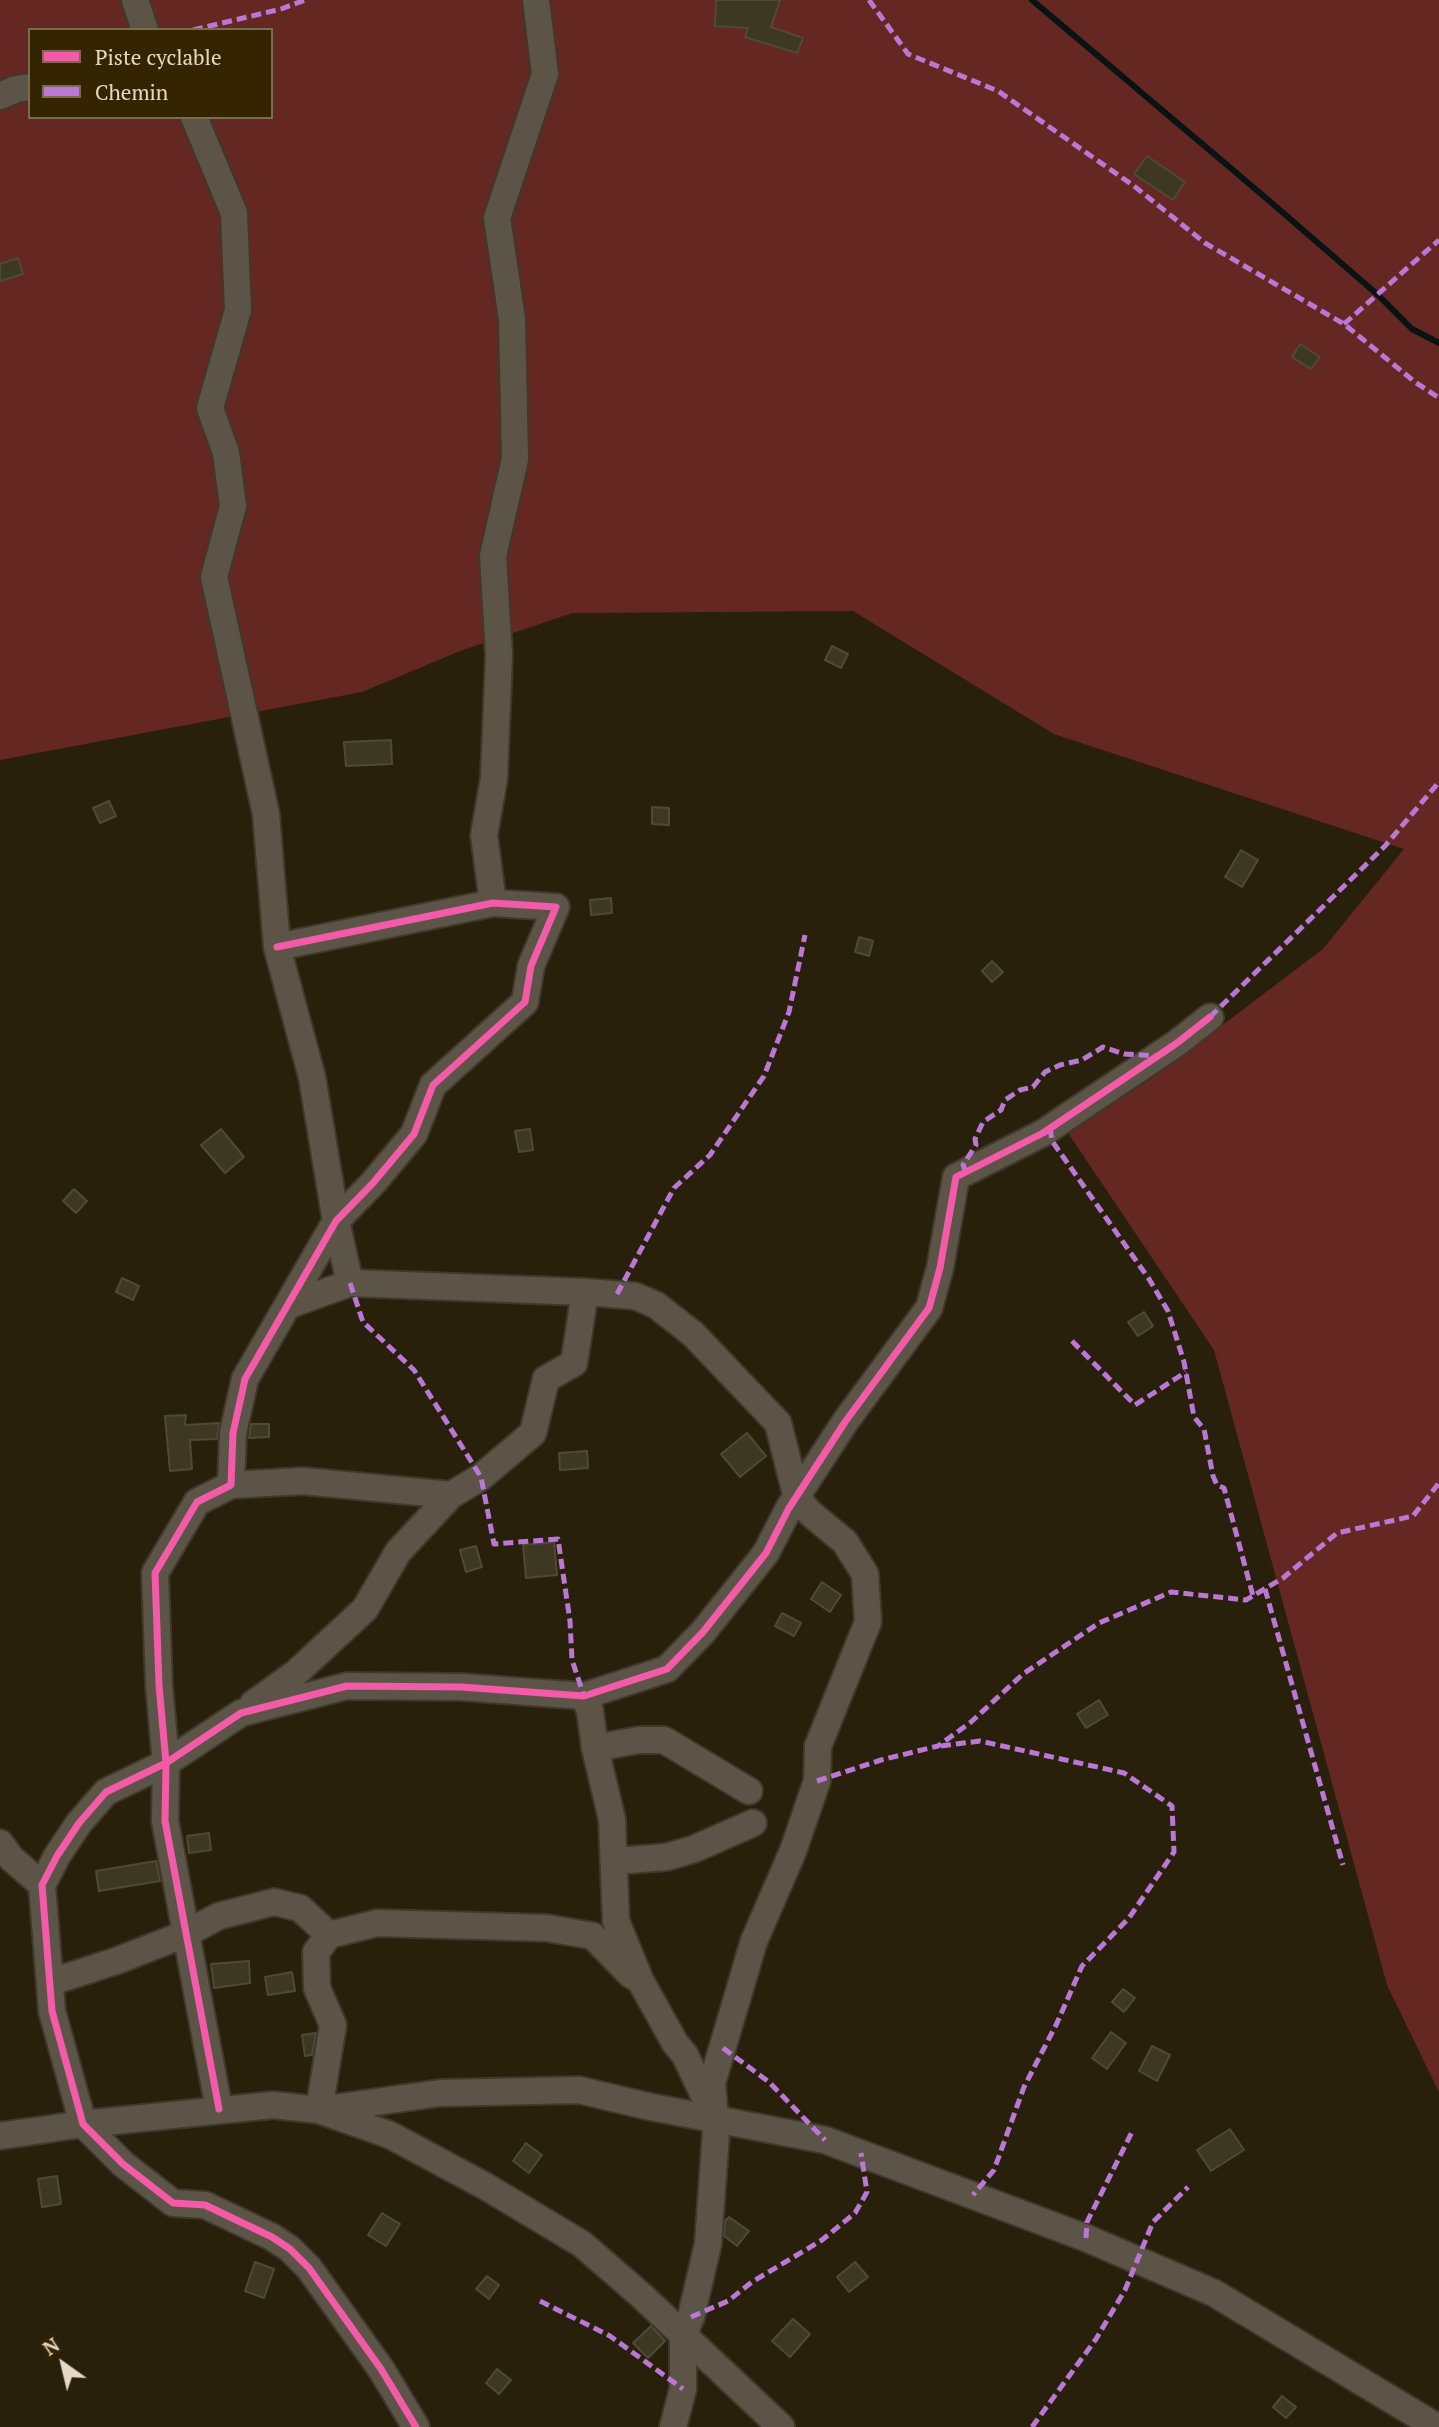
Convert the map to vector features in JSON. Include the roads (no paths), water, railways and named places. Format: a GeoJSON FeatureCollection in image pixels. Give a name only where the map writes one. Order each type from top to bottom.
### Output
{"type":"FeatureCollection","features":[{"type":"Feature","properties":{"kind":"street"},"geometry":{"type":"LineString","coordinates":[[493,903],[484,835],[494,778],[499,655],[493,555],[515,459],[512,319],[497,218],[545,74],[536,0]]}},
{"type":"Feature","properties":{"kind":"street"},"geometry":{"type":"LineString","coordinates":[[123,28],[139,12]]}},
{"type":"Feature","properties":{"kind":"street"},"geometry":{"type":"LineString","coordinates":[[0,96],[28,87]]}},
{"type":"Feature","properties":{"kind":"street"},"geometry":{"type":"LineString","coordinates":[[195,119],[234,213],[238,310],[210,408],[226,453],[233,506],[214,577],[266,814],[277,947],[312,1077],[336,1222],[350,1283]]}},
{"type":"Feature","properties":{"kind":"street"},"geometry":{"type":"LineString","coordinates":[[231,1485],[233,1433],[245,1379],[336,1222],[414,1134],[433,1085],[525,1002],[531,966],[556,907],[493,903],[277,947]]}},
{"type":"Feature","properties":{"kind":"street"},"geometry":{"type":"LineString","coordinates":[[241,1713],[347,1686],[461,1687],[584,1696],[667,1670],[704,1632],[766,1553],[789,1508],[845,1422],[929,1308],[940,1268],[957,1177],[1043,1133],[1177,1043],[1210,1017]]}},
{"type":"Feature","properties":{"kind":"street"},"geometry":{"type":"LineString","coordinates":[[289,1305],[350,1283],[585,1292],[635,1296],[656,1305],[693,1334],[778,1423],[797,1498],[810,1513],[845,1542],[865,1574],[868,1622],[818,1746],[817,1781],[793,1851],[754,1941],[712,2083],[716,2133],[708,2244],[691,2317],[683,2337],[683,2389],[673,2427]]}},
{"type":"Feature","properties":{"kind":"street"},"geometry":{"type":"LineString","coordinates":[[416,2427],[381,2369],[309,2269],[290,2249],[272,2237],[205,2205],[173,2203],[123,2164],[83,2124],[52,2011],[42,1885],[79,1823],[106,1792],[166,1763],[296,1673],[365,1609],[398,1552],[451,1495],[481,1477],[533,1433],[546,1379],[574,1363],[585,1292]]}},
{"type":"Feature","properties":{"kind":"street"},"geometry":{"type":"LineString","coordinates":[[219,2109],[165,1821],[166,1763],[159,1685],[155,1573],[197,1502],[231,1485],[303,1481],[451,1495]]}},
{"type":"Feature","properties":{"kind":"street"},"geometry":{"type":"LineString","coordinates":[[584,1696],[590,1711],[595,1748],[612,1819],[616,1921],[640,1980],[675,2043],[685,2055],[714,2117]]}},
{"type":"Feature","properties":{"kind":"street"},"geometry":{"type":"LineString","coordinates":[[595,1748],[639,1740],[664,1740],[749,1791]]}},
{"type":"Feature","properties":{"kind":"street"},"geometry":{"type":"LineString","coordinates":[[615,1861],[667,1857],[694,1849],[753,1824]]}},
{"type":"Feature","properties":{"kind":"street"},"geometry":{"type":"LineString","coordinates":[[0,1843],[11,1858],[42,1885]]}},
{"type":"Feature","properties":{"kind":"street"},"geometry":{"type":"LineString","coordinates":[[51,1982],[116,1961],[185,1934],[219,1916],[274,1902],[300,1908],[328,1935]]}},
{"type":"Feature","properties":{"kind":"street"},"geometry":{"type":"LineString","coordinates":[[319,2110],[332,2025],[317,1988],[316,1952],[328,1935],[377,1923],[547,1928],[593,1936],[630,1974],[640,1980]]}},
{"type":"Feature","properties":{"kind":"street"},"geometry":{"type":"LineString","coordinates":[[319,2110],[440,2093],[579,2090],[825,2140],[1138,2259],[1214,2293],[1437,2427]]}},
{"type":"Feature","properties":{"kind":"street"},"geometry":{"type":"LineString","coordinates":[[0,2136],[83,2124],[273,2105],[319,2110],[390,2135],[485,2186],[582,2244],[643,2297],[781,2427]]}},
{"type":"Feature","properties":{"kind":"waterway"},"geometry":{"type":"LineString","coordinates":[[1032,0],[1266,198],[1378,295],[1412,329],[1439,343]]}}]}
